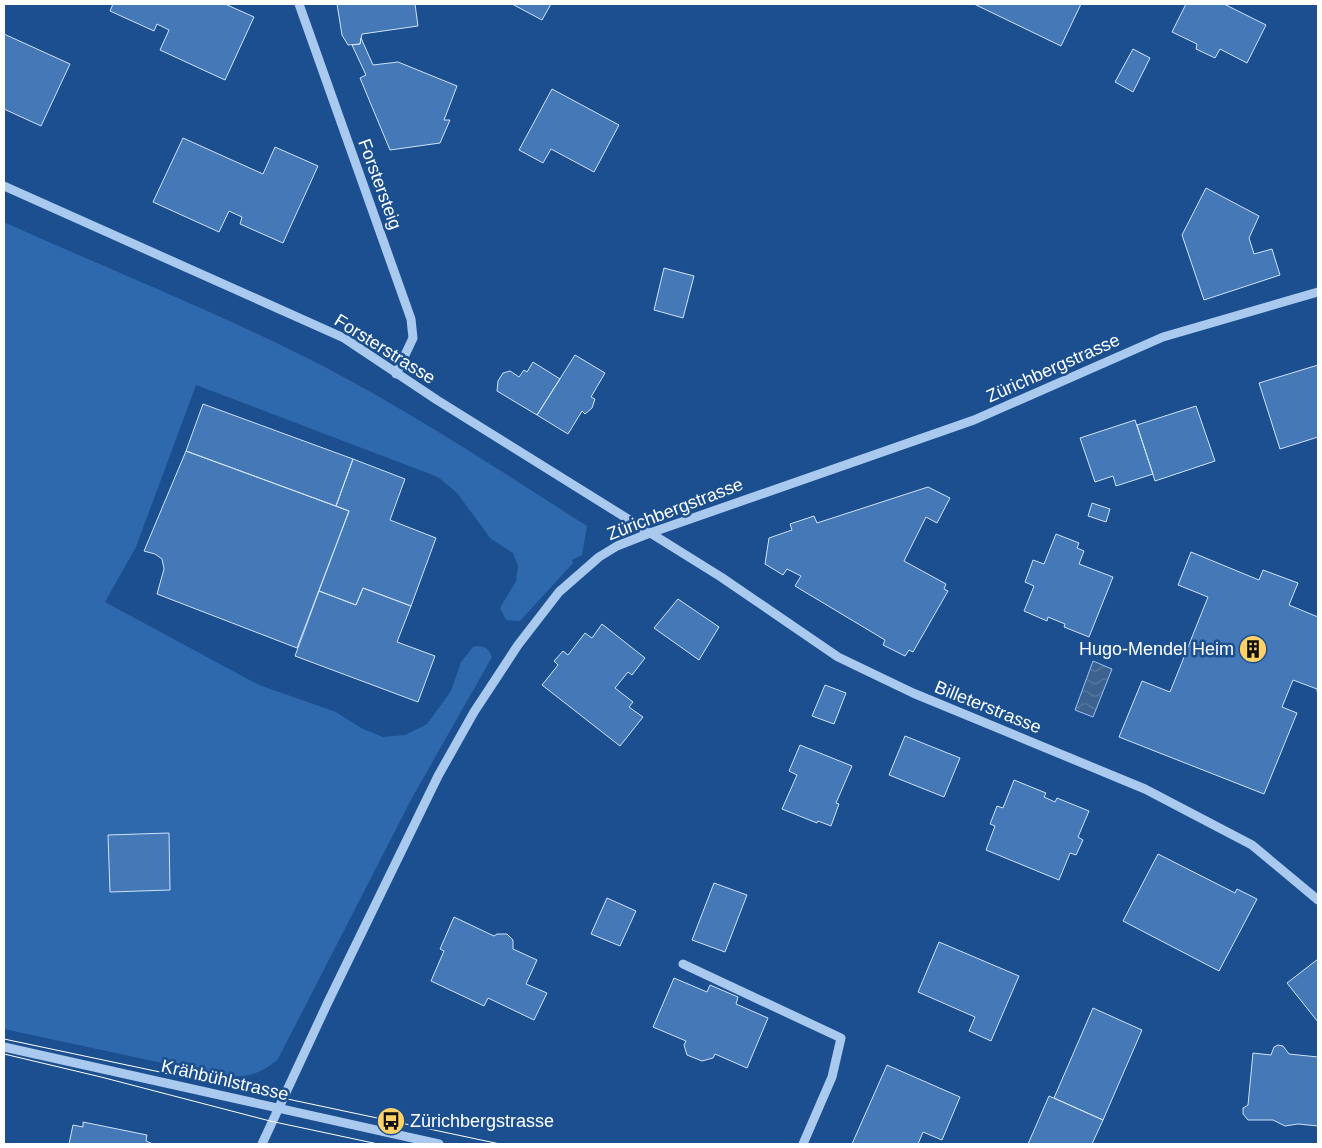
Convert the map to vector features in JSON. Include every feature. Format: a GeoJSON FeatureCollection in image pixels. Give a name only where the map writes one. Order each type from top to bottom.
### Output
{"type":"FeatureCollection","features":[{"type":"Feature","properties":{"kind":"street","name":"Forstersteig"},"geometry":{"type":"LineString","coordinates":[[299,4],[411,319],[413,338],[396,374]]}},
{"type":"Feature","properties":{"kind":"street","name":"Forsterstrasse"},"geometry":{"type":"LineString","coordinates":[[4,186],[344,338],[396,374],[650,533]]}},
{"type":"Feature","properties":{"kind":"street","name":"Zürichbergstrasse"},"geometry":{"type":"LineString","coordinates":[[262,1144],[438,776],[474,712],[518,645],[559,592],[600,557],[617,546],[650,533],[974,420],[1163,336],[1318,292]]}},
{"type":"Feature","properties":{"kind":"street","name":"Billeterstrasse"},"geometry":{"type":"LineString","coordinates":[[650,533],[721,577],[838,657],[914,693],[1145,789],[1252,845],[1318,900]]}},
{"type":"Feature","properties":{"kind":"street"},"geometry":{"type":"LineString","coordinates":[[683,964],[841,1038],[832,1077],[804,1144]]}},
{"type":"Feature","properties":{"kind":"street","name":"Krähbühlstrasse"},"geometry":{"type":"LineString","coordinates":[[4,1047],[278,1110],[439,1144]]}},
{"type":"Feature","properties":{"kind":"shaded area"},"geometry":{"type":"Polygon","coordinates":[[[4,222],[220,317],[329,369],[442,434],[587,526],[582,555],[572,560],[573,563],[520,621],[506,620],[500,608],[516,581],[518,566],[513,553],[491,539],[457,493],[438,477],[196,385],[136,547],[105,602],[259,685],[336,712],[361,728],[383,737],[405,735],[427,724],[451,691],[461,662],[473,647],[485,648],[492,657],[412,798],[278,1059],[263,1070],[255,1073],[240,1076],[213,1074],[4,1029],[4,222]]]}},
{"type":"Feature","properties":{"kind":"water"},"geometry":{"type":"Polygon","coordinates":[[[1093,661],[1112,669],[1093,717],[1075,710],[1093,661]]]}},
{"type":"Feature","properties":{"kind":"building"},"geometry":{"type":"Polygon","coordinates":[[[113,4],[225,4],[254,17],[225,80],[160,50],[169,30],[157,24],[154,31],[110,11],[113,4]]]}},
{"type":"Feature","properties":{"kind":"building"},"geometry":{"type":"Polygon","coordinates":[[[337,4],[415,4],[418,26],[362,34],[360,44],[348,45],[342,35],[337,4]]]}},
{"type":"Feature","properties":{"kind":"building"},"geometry":{"type":"Polygon","coordinates":[[[512,4],[551,4],[542,20],[512,4]]]}},
{"type":"Feature","properties":{"kind":"building"},"geometry":{"type":"Polygon","coordinates":[[[974,4],[1081,4],[1061,46],[974,4]]]}},
{"type":"Feature","properties":{"kind":"building"},"geometry":{"type":"Polygon","coordinates":[[[1186,4],[1224,4],[1266,25],[1247,63],[1220,49],[1215,58],[1196,49],[1197,44],[1172,32],[1186,4]]]}},
{"type":"Feature","properties":{"kind":"building"},"geometry":{"type":"Polygon","coordinates":[[[4,34],[70,64],[41,126],[4,109],[4,34]]]}},
{"type":"Feature","properties":{"kind":"building"},"geometry":{"type":"Polygon","coordinates":[[[361,38],[373,65],[398,62],[457,86],[444,120],[450,120],[440,143],[390,150],[360,78],[366,75],[352,45],[360,44],[361,38]]]}},
{"type":"Feature","properties":{"kind":"building"},"geometry":{"type":"Polygon","coordinates":[[[1133,49],[1150,58],[1133,92],[1115,82],[1133,49]]]}},
{"type":"Feature","properties":{"kind":"building"},"geometry":{"type":"Polygon","coordinates":[[[552,89],[619,125],[594,172],[551,149],[543,163],[519,150],[552,89]]]}},
{"type":"Feature","properties":{"kind":"building"},"geometry":{"type":"Polygon","coordinates":[[[183,138],[263,174],[275,147],[318,166],[283,243],[240,224],[242,217],[229,211],[219,232],[153,202],[183,138]]]}},
{"type":"Feature","properties":{"kind":"building"},"geometry":{"type":"Polygon","coordinates":[[[1206,188],[1259,216],[1249,238],[1254,254],[1272,249],[1280,275],[1204,300],[1182,235],[1206,188]]]}},
{"type":"Feature","properties":{"kind":"building"},"geometry":{"type":"Polygon","coordinates":[[[664,268],[694,276],[683,318],[654,310],[664,268]]]}},
{"type":"Feature","properties":{"kind":"building"},"geometry":{"type":"Polygon","coordinates":[[[575,355],[605,373],[591,397],[595,399],[592,408],[585,414],[582,411],[568,434],[537,415],[575,355]]]}},
{"type":"Feature","properties":{"kind":"building"},"geometry":{"type":"Polygon","coordinates":[[[533,362],[560,379],[537,415],[497,391],[498,381],[503,373],[510,371],[519,377],[524,370],[527,372],[533,362]]]}},
{"type":"Feature","properties":{"kind":"building"},"geometry":{"type":"Polygon","coordinates":[[[1318,365],[1318,437],[1280,449],[1259,383],[1318,365]]]}},
{"type":"Feature","properties":{"kind":"building"},"geometry":{"type":"Polygon","coordinates":[[[203,404],[353,459],[336,506],[186,451],[203,404]]]}},
{"type":"Feature","properties":{"kind":"building"},"geometry":{"type":"Polygon","coordinates":[[[1196,406],[1215,461],[1155,481],[1137,425],[1196,406]]]}},
{"type":"Feature","properties":{"kind":"building"},"geometry":{"type":"Polygon","coordinates":[[[1135,420],[1153,474],[1116,486],[1113,476],[1095,482],[1080,438],[1135,420]]]}},
{"type":"Feature","properties":{"kind":"building"},"geometry":{"type":"Polygon","coordinates":[[[186,451],[349,511],[297,648],[157,594],[164,569],[162,559],[155,554],[144,551],[186,451]]]}},
{"type":"Feature","properties":{"kind":"building"},"geometry":{"type":"Polygon","coordinates":[[[353,459],[405,479],[390,520],[436,538],[411,606],[363,588],[356,605],[319,591],[349,511],[336,506],[353,459]]]}},
{"type":"Feature","properties":{"kind":"building"},"geometry":{"type":"Polygon","coordinates":[[[928,487],[950,498],[937,523],[926,517],[904,561],[946,584],[944,589],[948,591],[913,652],[909,650],[905,656],[883,645],[885,640],[795,586],[801,576],[787,569],[783,575],[765,564],[769,538],[792,530],[790,524],[814,516],[817,523],[928,487]]]}},
{"type":"Feature","properties":{"kind":"building"},"geometry":{"type":"Polygon","coordinates":[[[1092,503],[1110,509],[1106,522],[1088,516],[1092,503]]]}},
{"type":"Feature","properties":{"kind":"building"},"geometry":{"type":"Polygon","coordinates":[[[1056,534],[1079,543],[1077,548],[1084,551],[1079,564],[1113,577],[1089,637],[1064,627],[1065,624],[1048,617],[1047,621],[1024,611],[1034,586],[1025,582],[1033,560],[1044,564],[1056,534]]]}},
{"type":"Feature","properties":{"kind":"building","name":"Hugo-Mendel Heim"},"geometry":{"type":"Polygon","coordinates":[[[1191,552],[1259,580],[1263,570],[1298,583],[1289,605],[1318,617],[1318,698],[1317,689],[1293,680],[1282,707],[1297,713],[1264,794],[1119,737],[1142,681],[1170,692],[1208,597],[1178,585],[1191,552]]]}},
{"type":"Feature","properties":{"kind":"building"},"geometry":{"type":"Polygon","coordinates":[[[363,588],[411,606],[397,642],[435,656],[418,702],[295,656],[319,591],[356,605],[363,588]]]}},
{"type":"Feature","properties":{"kind":"building"},"geometry":{"type":"Polygon","coordinates":[[[678,599],[719,627],[699,660],[654,628],[678,599]]]}},
{"type":"Feature","properties":{"kind":"building"},"geometry":{"type":"Polygon","coordinates":[[[602,624],[645,658],[632,675],[628,672],[615,688],[633,702],[629,707],[643,717],[620,746],[542,685],[558,665],[554,661],[563,651],[568,655],[585,633],[592,638],[602,624]]]}},
{"type":"Feature","properties":{"kind":"building"},"geometry":{"type":"Polygon","coordinates":[[[825,685],[846,693],[834,724],[812,716],[825,685]]]}},
{"type":"Feature","properties":{"kind":"building"},"geometry":{"type":"Polygon","coordinates":[[[905,736],[960,758],[944,797],[889,775],[905,736]]]}},
{"type":"Feature","properties":{"kind":"building"},"geometry":{"type":"Polygon","coordinates":[[[800,745],[852,766],[836,803],[839,804],[831,826],[818,821],[817,823],[782,809],[797,775],[789,771],[800,745]]]}},
{"type":"Feature","properties":{"kind":"building"},"geometry":{"type":"Polygon","coordinates":[[[1014,780],[1046,793],[1044,797],[1055,802],[1057,798],[1089,811],[1078,837],[1083,840],[1076,855],[1070,853],[1059,880],[986,850],[995,826],[990,824],[997,806],[1003,808],[1014,780]]]}},
{"type":"Feature","properties":{"kind":"building"},"geometry":{"type":"Polygon","coordinates":[[[169,833],[170,890],[110,892],[108,835],[169,833]]]}},
{"type":"Feature","properties":{"kind":"building"},"geometry":{"type":"Polygon","coordinates":[[[1158,854],[1235,893],[1237,889],[1257,899],[1219,971],[1123,921],[1158,854]]]}},
{"type":"Feature","properties":{"kind":"building"},"geometry":{"type":"Polygon","coordinates":[[[714,883],[747,895],[725,952],[692,940],[714,883]]]}},
{"type":"Feature","properties":{"kind":"building"},"geometry":{"type":"Polygon","coordinates":[[[607,898],[636,911],[620,946],[591,934],[607,898]]]}},
{"type":"Feature","properties":{"kind":"building"},"geometry":{"type":"Polygon","coordinates":[[[454,917],[494,936],[497,934],[507,934],[513,940],[513,949],[537,960],[526,984],[547,993],[534,1020],[488,998],[484,1006],[431,981],[444,951],[440,949],[454,917]]]}},
{"type":"Feature","properties":{"kind":"building"},"geometry":{"type":"Polygon","coordinates":[[[939,942],[1019,976],[991,1041],[969,1031],[975,1017],[918,992],[939,942]]]}},
{"type":"Feature","properties":{"kind":"building"},"geometry":{"type":"Polygon","coordinates":[[[1318,959],[1318,1022],[1287,983],[1318,959]]]}},
{"type":"Feature","properties":{"kind":"building"},"geometry":{"type":"Polygon","coordinates":[[[674,978],[707,992],[710,985],[738,997],[736,1004],[768,1018],[747,1068],[715,1054],[713,1058],[702,1061],[687,1055],[684,1045],[686,1041],[653,1027],[674,978]]]}},
{"type":"Feature","properties":{"kind":"building"},"geometry":{"type":"Polygon","coordinates":[[[1093,1008],[1142,1030],[1103,1120],[1054,1098],[1093,1008]]]}},
{"type":"Feature","properties":{"kind":"building"},"geometry":{"type":"Polygon","coordinates":[[[1278,1045],[1283,1046],[1289,1054],[1318,1057],[1318,1126],[1298,1124],[1285,1126],[1273,1120],[1248,1120],[1243,1114],[1243,1108],[1248,1105],[1253,1053],[1271,1055],[1274,1047],[1278,1045]]]}},
{"type":"Feature","properties":{"kind":"building"},"geometry":{"type":"Polygon","coordinates":[[[887,1065],[960,1097],[942,1140],[923,1132],[918,1144],[852,1144],[887,1065]]]}},
{"type":"Feature","properties":{"kind":"building"},"geometry":{"type":"Polygon","coordinates":[[[1049,1096],[1103,1120],[1092,1144],[1028,1144],[1049,1096]]]}},
{"type":"Feature","properties":{"kind":"building"},"geometry":{"type":"Polygon","coordinates":[[[83,1122],[147,1135],[146,1141],[153,1144],[69,1144],[73,1125],[83,1127],[83,1122]]]}},
{"type":"Feature","properties":{"kind":"tram line"},"geometry":{"type":"LineString","coordinates":[[4,1039],[500,1144]]}},
{"type":"Feature","properties":{"kind":"tram line"},"geometry":{"type":"LineString","coordinates":[[4,1054],[270,1121],[378,1144]]}},
{"type":"Feature","properties":{"kind":"place","name":"Hugo-Mendel Heim"},"geometry":{"type":"Point","coordinates":[1253,649]}},
{"type":"Feature","properties":{"kind":"place","name":"Zürichbergstrasse"},"geometry":{"type":"Point","coordinates":[391,1121]}}]}
